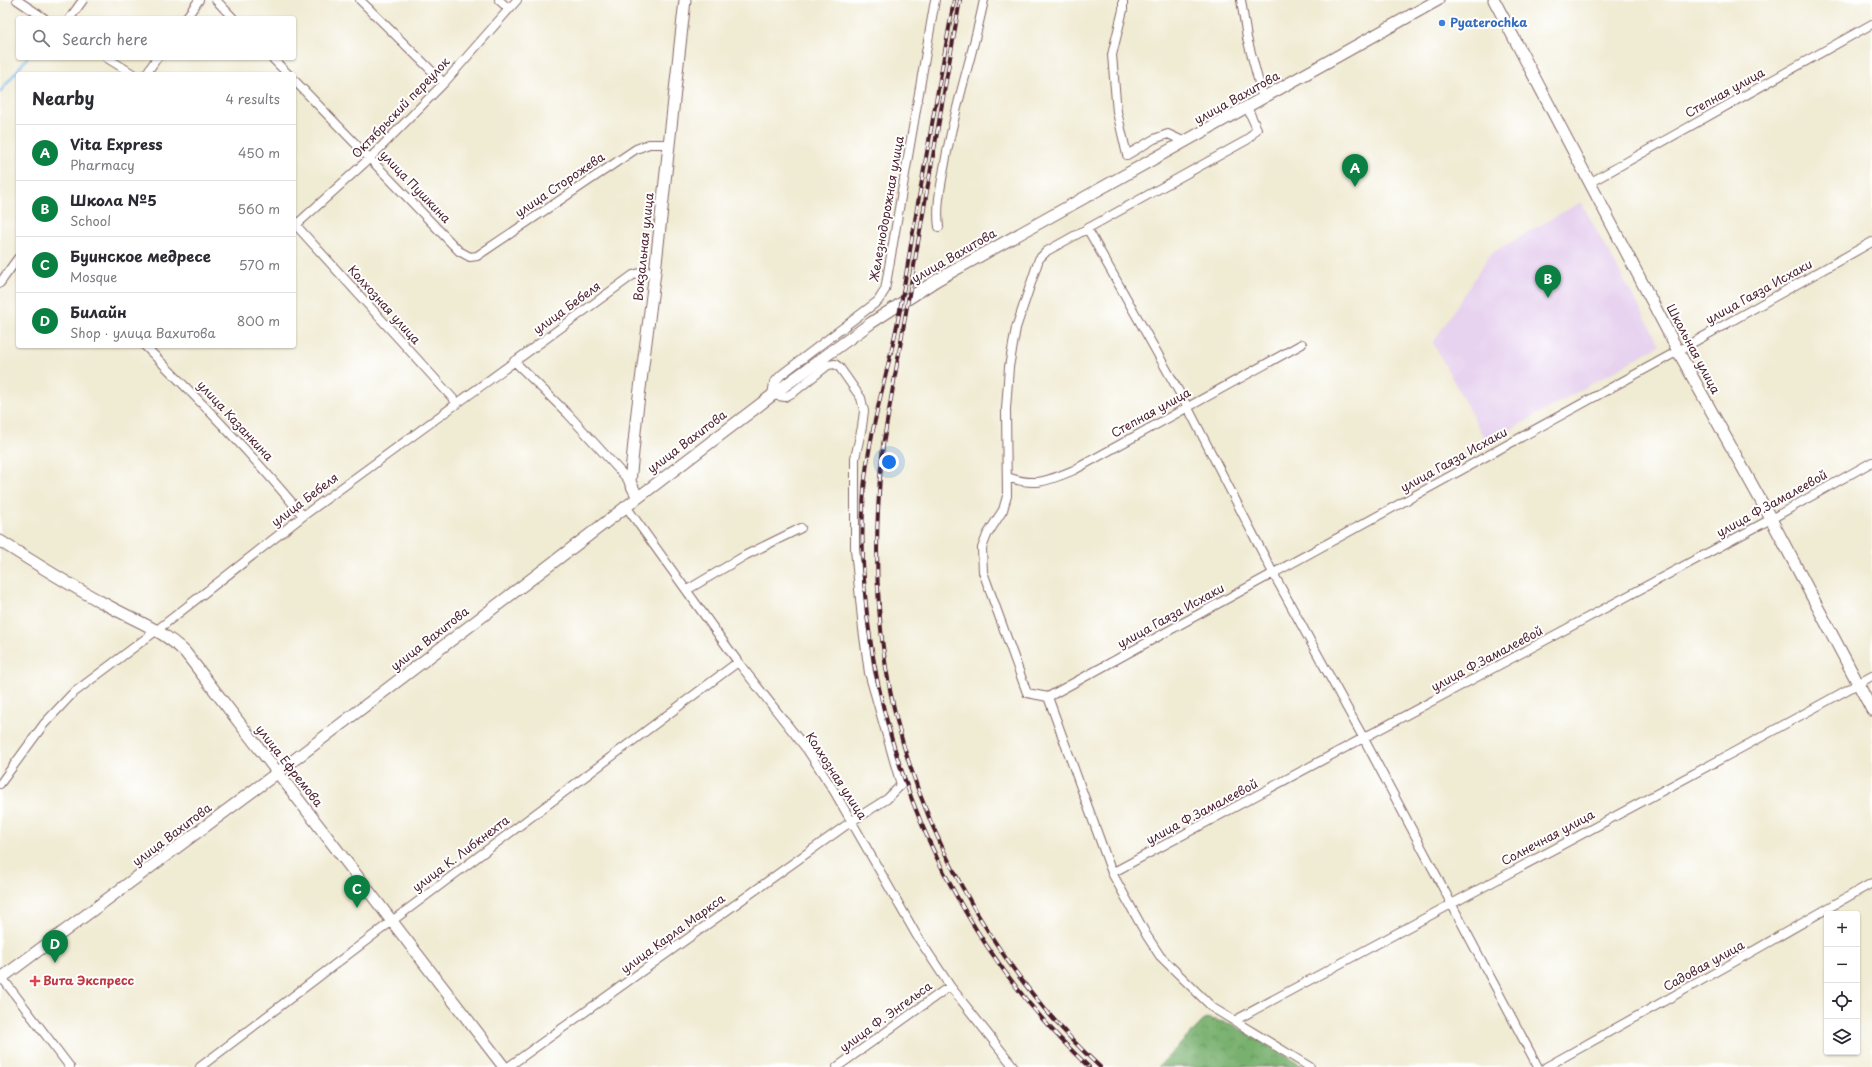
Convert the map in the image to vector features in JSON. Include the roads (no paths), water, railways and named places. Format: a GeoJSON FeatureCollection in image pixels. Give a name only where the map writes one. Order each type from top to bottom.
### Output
{"type":"FeatureCollection","features":[{"type":"Feature","properties":{"kind":"main road","name":"Вокзальная улица"},"geometry":{"type":"LineString","coordinates":[[630,482],[685,0]]}},
{"type":"Feature","properties":{"kind":"main road","name":"улица Вахитова"},"geometry":{"type":"LineString","coordinates":[[1,977],[277,773],[637,496],[871,323],[931,284],[1438,0]]}},
{"type":"Feature","properties":{"kind":"main road","name":"Школьная улица"},"geometry":{"type":"LineString","coordinates":[[1494,0],[1591,182],[1678,351],[1771,519],[1872,710]]}},
{"type":"Feature","properties":{"kind":"main road"},"geometry":{"type":"LineString","coordinates":[[630,482],[637,496]]}},
{"type":"Feature","properties":{"kind":"main road","name":"улица Ефремова"},"geometry":{"type":"LineString","coordinates":[[0,542],[106,605],[157,630],[172,640],[185,652],[504,1067]]}},
{"type":"Feature","properties":{"kind":"street"},"geometry":{"type":"LineString","coordinates":[[17,0],[41,16]]}},
{"type":"Feature","properties":{"kind":"street"},"geometry":{"type":"LineString","coordinates":[[71,16],[83,0]]}},
{"type":"Feature","properties":{"kind":"street"},"geometry":{"type":"LineString","coordinates":[[187,16],[199,0]]}},
{"type":"Feature","properties":{"kind":"street"},"geometry":{"type":"LineString","coordinates":[[216,0],[231,16]]}},
{"type":"Feature","properties":{"kind":"street"},"geometry":{"type":"LineString","coordinates":[[360,0],[444,83]]}},
{"type":"Feature","properties":{"kind":"street"},"geometry":{"type":"LineString","coordinates":[[499,0],[509,9]]}},
{"type":"Feature","properties":{"kind":"street","name":"Октябрьский переулок"},"geometry":{"type":"LineString","coordinates":[[296,223],[370,158],[444,83],[517,0]]}},
{"type":"Feature","properties":{"kind":"street","name":"Железнодорожная улица"},"geometry":{"type":"LineString","coordinates":[[772,395],[774,383],[781,375],[878,301],[885,290],[935,0]]}},
{"type":"Feature","properties":{"kind":"street"},"geometry":{"type":"LineString","coordinates":[[939,227],[937,214],[950,132],[976,38],[984,0]]}},
{"type":"Feature","properties":{"kind":"street"},"geometry":{"type":"LineString","coordinates":[[1123,0],[1123,10],[1112,55],[1117,112],[1127,155],[1154,138],[1168,134],[1184,142]]}},
{"type":"Feature","properties":{"kind":"street"},"geometry":{"type":"LineString","coordinates":[[1241,0],[1247,38],[1263,98]]}},
{"type":"Feature","properties":{"kind":"street","name":"Степная улица"},"geometry":{"type":"LineString","coordinates":[[1591,182],[1872,24]]}},
{"type":"Feature","properties":{"kind":"street"},"geometry":{"type":"LineString","coordinates":[[110,60],[130,72]]}},
{"type":"Feature","properties":{"kind":"street"},"geometry":{"type":"LineString","coordinates":[[147,72],[156,60]]}},
{"type":"Feature","properties":{"kind":"street"},"geometry":{"type":"LineString","coordinates":[[274,60],[286,72]]}},
{"type":"Feature","properties":{"kind":"street","name":"улица Пушкина"},"geometry":{"type":"LineString","coordinates":[[296,82],[459,251],[470,257]]}},
{"type":"Feature","properties":{"kind":"street"},"geometry":{"type":"LineString","coordinates":[[1247,107],[1257,129],[1246,140],[1086,228],[1046,251],[1039,259],[1016,328],[1009,367],[1006,409],[1007,496],[1003,510],[987,535],[982,548],[984,572],[1027,694],[1048,697],[1112,873],[1147,936],[1160,956],[1213,1008],[1310,1067]]}},
{"type":"Feature","properties":{"kind":"street","name":"улица Сторожева"},"geometry":{"type":"LineString","coordinates":[[470,257],[477,256],[636,149],[649,144],[668,144]]}},
{"type":"Feature","properties":{"kind":"street","name":"Колхозная улица"},"geometry":{"type":"LineString","coordinates":[[296,225],[457,403]]}},
{"type":"Feature","properties":{"kind":"street"},"geometry":{"type":"LineString","coordinates":[[1086,228],[1187,406],[1273,573],[1364,739],[1450,904],[1538,1067]]}},
{"type":"Feature","properties":{"kind":"street","name":"улица Гаяза Исхаки"},"geometry":{"type":"LineString","coordinates":[[1048,697],[1678,351],[1872,242]]}},
{"type":"Feature","properties":{"kind":"street"},"geometry":{"type":"LineString","coordinates":[[0,283],[16,261]]}},
{"type":"Feature","properties":{"kind":"street","name":"улица Бебеля"},"geometry":{"type":"LineString","coordinates":[[0,784],[44,724],[72,694],[303,516],[514,361],[633,275],[643,272],[654,272]]}},
{"type":"Feature","properties":{"kind":"street","name":"Степная улица"},"geometry":{"type":"LineString","coordinates":[[1006,477],[1023,483],[1038,482],[1054,478],[1074,470],[1187,406],[1302,344]]}},
{"type":"Feature","properties":{"kind":"street","name":"улица Казанкина"},"geometry":{"type":"LineString","coordinates":[[147,348],[221,422],[274,480],[303,516]]}},
{"type":"Feature","properties":{"kind":"street"},"geometry":{"type":"LineString","coordinates":[[514,361],[568,414],[630,482]]}},
{"type":"Feature","properties":{"kind":"street","name":"улица Карла Маркса"},"geometry":{"type":"LineString","coordinates":[[508,1067],[852,822],[887,799],[901,785],[869,673],[863,629],[855,549],[855,458],[864,412],[861,398],[840,368],[835,364],[828,365],[794,392],[785,396],[772,395]]}},
{"type":"Feature","properties":{"kind":"street","name":"улица Ф.Замалеевой"},"geometry":{"type":"LineString","coordinates":[[1112,873],[1364,739],[1771,519],[1872,462]]}},
{"type":"Feature","properties":{"kind":"street","name":"Колхозная улица"},"geometry":{"type":"LineString","coordinates":[[625,506],[738,662],[808,751],[852,822],[917,936],[950,986],[1014,1067]]}},
{"type":"Feature","properties":{"kind":"street"},"geometry":{"type":"LineString","coordinates":[[687,590],[746,555],[801,528]]}},
{"type":"Feature","properties":{"kind":"street","name":"улица К. Либкнехта"},"geometry":{"type":"LineString","coordinates":[[200,1067],[738,662]]}},
{"type":"Feature","properties":{"kind":"street","name":"Солнечная улица"},"geometry":{"type":"LineString","coordinates":[[1234,1021],[1658,794],[1872,676]]}},
{"type":"Feature","properties":{"kind":"street","name":"Садовая улица"},"geometry":{"type":"LineString","coordinates":[[1546,1067],[1872,883]]}},
{"type":"Feature","properties":{"kind":"street"},"geometry":{"type":"LineString","coordinates":[[1,977],[70,1067]]}},
{"type":"Feature","properties":{"kind":"street","name":"улица Ф. Энгельса"},"geometry":{"type":"LineString","coordinates":[[837,1067],[950,986]]}},
{"type":"Feature","properties":{"kind":"waterway"},"geometry":{"type":"LineString","coordinates":[[0,92],[25,60]]}},
{"type":"Feature","properties":{"kind":"railway"},"geometry":{"type":"LineString","coordinates":[[954,0],[895,337],[874,423],[866,467],[864,489],[863,568],[871,648],[888,726],[913,803],[946,876],[986,945],[1034,1009],[1089,1067]]}},
{"type":"Feature","properties":{"kind":"railway"},"geometry":{"type":"LineString","coordinates":[[960,0],[883,445],[877,529],[879,612],[882,640],[886,668],[898,723],[914,778],[935,832],[961,884],[990,935],[1024,982],[1060,1027],[1100,1067]]}},
{"type":"Feature","properties":{"kind":"place","name":"Pyaterochka"},"geometry":{"type":"Point","coordinates":[1442,23]}},
{"type":"Feature","properties":{"kind":"place","name":"Vita Express"},"geometry":{"type":"Point","coordinates":[1355,187]}},
{"type":"Feature","properties":{"kind":"place","name":"Школа №5"},"geometry":{"type":"Point","coordinates":[1548,298]}},
{"type":"Feature","properties":{"kind":"place","name":"Буинское медресе"},"geometry":{"type":"Point","coordinates":[357,908]}},
{"type":"Feature","properties":{"kind":"place","name":"Билайн"},"geometry":{"type":"Point","coordinates":[55,963]}},
{"type":"Feature","properties":{"kind":"place","name":"Вита Экспресс"},"geometry":{"type":"Point","coordinates":[35,981]}}]}
